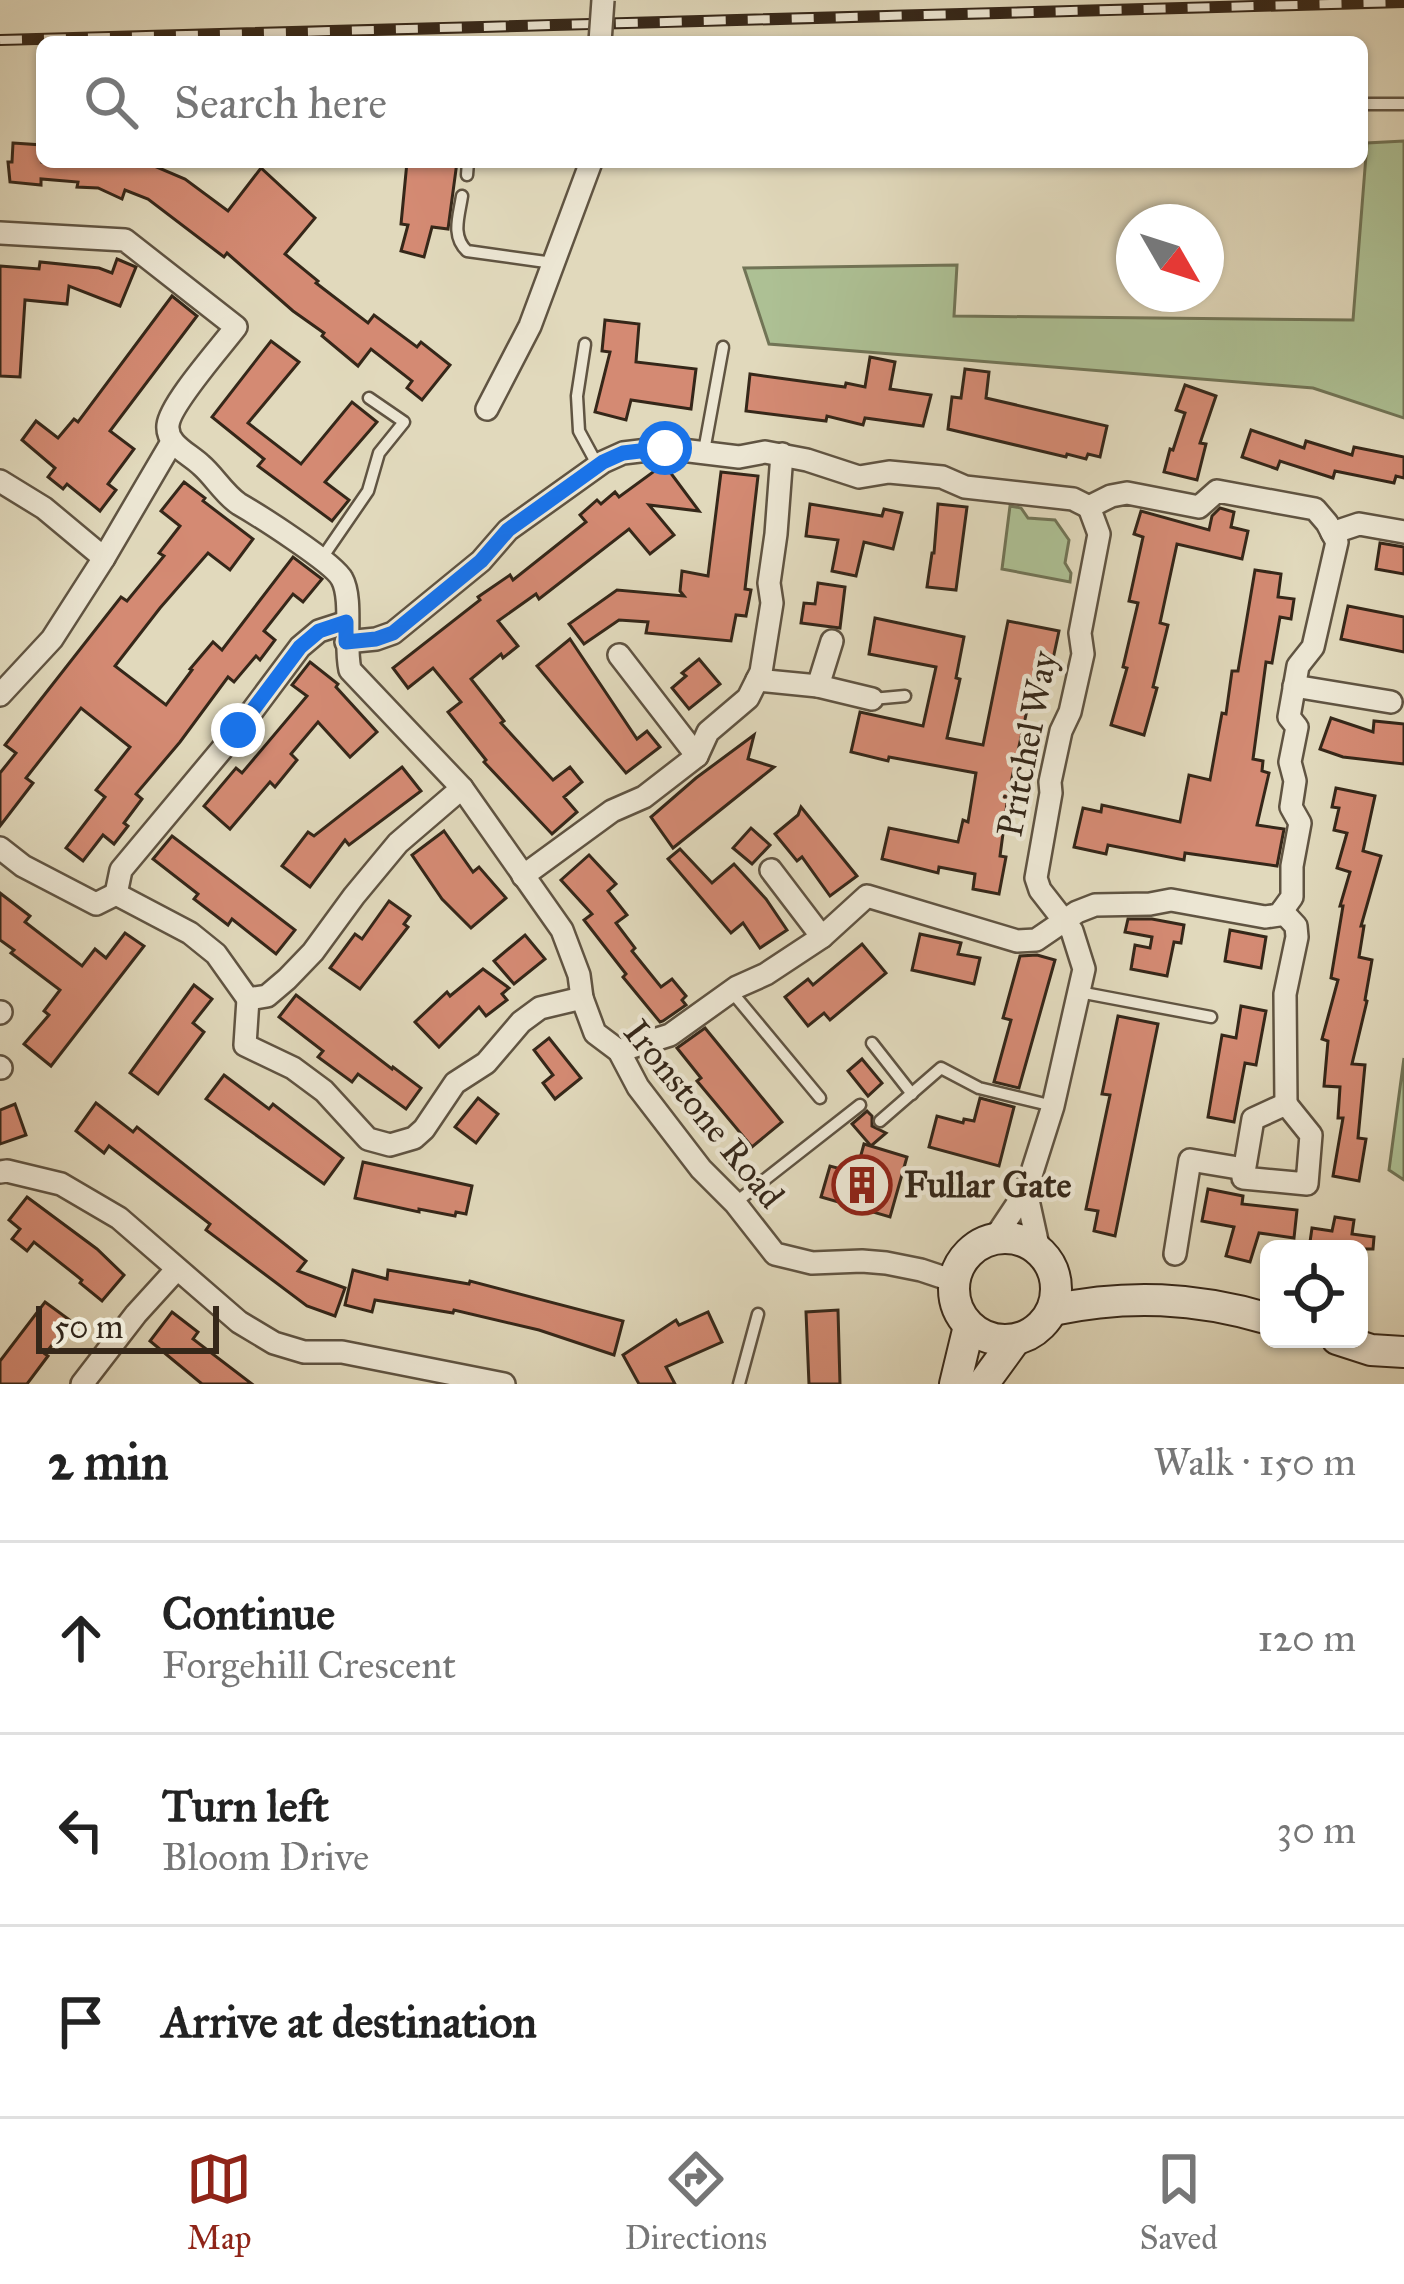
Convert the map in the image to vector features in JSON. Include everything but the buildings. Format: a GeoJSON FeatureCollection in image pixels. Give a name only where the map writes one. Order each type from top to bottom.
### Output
{"type":"FeatureCollection","features":[{"type":"Feature","properties":{"kind":"street"},"geometry":{"type":"LineString","coordinates":[[600,36],[603,0]]}},
{"type":"Feature","properties":{"kind":"street"},"geometry":{"type":"LineString","coordinates":[[488,409],[530,326],[589,168]]}},
{"type":"Feature","properties":{"kind":"street"},"geometry":{"type":"LineString","coordinates":[[0,233],[125,241],[236,327],[172,411],[166,428],[172,442],[236,502],[320,560]]}},
{"type":"Feature","properties":{"kind":"street"},"geometry":{"type":"LineString","coordinates":[[0,695],[52,639],[172,442]]}},
{"type":"Feature","properties":{"kind":"street"},"geometry":{"type":"LineString","coordinates":[[116,894],[121,871],[300,647],[319,631],[376,639],[393,633],[481,561],[508,530],[623,453],[665,448],[739,457],[782,454],[859,477],[890,472],[942,477],[965,487],[1073,499],[1089,508],[1127,493],[1198,507],[1217,491],[1315,509],[1336,542],[1313,646],[1298,666],[1289,717],[1297,727],[1290,762],[1295,781],[1291,807],[1300,823],[1292,897],[1279,915],[1265,917],[1171,900],[1095,905],[1036,940],[1016,941],[867,896],[822,937],[731,991],[670,1035],[619,1052]]}},
{"type":"Feature","properties":{"kind":"street"},"geometry":{"type":"LineString","coordinates":[[523,877],[697,756],[708,732],[748,698],[761,672],[772,603],[769,583],[782,454]]}},
{"type":"Feature","properties":{"kind":"street"},"geometry":{"type":"LineString","coordinates":[[0,481],[44,508],[104,558]]}},
{"type":"Feature","properties":{"kind":"street","name":"Pritchel Way"},"geometry":{"type":"LineString","coordinates":[[994,1239],[1026,1191],[1053,1106],[1084,969],[1072,931],[1036,878],[1050,782],[1083,654],[1080,633],[1099,533],[1089,508]]}},
{"type":"Feature","properties":{"kind":"street"},"geometry":{"type":"LineString","coordinates":[[1332,533],[1359,524],[1404,532]]}},
{"type":"Feature","properties":{"kind":"street","name":"Ironstone Road"},"geometry":{"type":"LineString","coordinates":[[320,560],[342,576],[348,601],[350,670],[462,788],[562,930],[595,1033],[619,1052],[638,1087],[701,1169],[775,1254],[812,1263],[886,1263],[954,1281]]}},
{"type":"Feature","properties":{"kind":"street"},"geometry":{"type":"LineString","coordinates":[[818,686],[832,641]]}},
{"type":"Feature","properties":{"kind":"street"},"geometry":{"type":"LineString","coordinates":[[619,655],[697,756]]}},
{"type":"Feature","properties":{"kind":"street"},"geometry":{"type":"LineString","coordinates":[[757,680],[818,686],[872,699]]}},
{"type":"Feature","properties":{"kind":"street"},"geometry":{"type":"LineString","coordinates":[[1294,686],[1391,701]]}},
{"type":"Feature","properties":{"kind":"street"},"geometry":{"type":"LineString","coordinates":[[248,1000],[267,996],[287,979],[314,952],[398,843],[462,788]]}},
{"type":"Feature","properties":{"kind":"street"},"geometry":{"type":"LineString","coordinates":[[0,848],[22,866],[96,904],[116,894]]}},
{"type":"Feature","properties":{"kind":"street"},"geometry":{"type":"LineString","coordinates":[[770,870],[822,937]]}},
{"type":"Feature","properties":{"kind":"street"},"geometry":{"type":"LineString","coordinates":[[116,894],[153,911],[216,954],[248,1000],[245,1045],[293,1068],[324,1091],[368,1139],[390,1145],[414,1138],[424,1129],[455,1082],[486,1063],[521,1022],[540,1008],[582,998]]}},
{"type":"Feature","properties":{"kind":"street"},"geometry":{"type":"LineString","coordinates":[[1282,911],[1296,926],[1297,937],[1285,994],[1286,1105],[1311,1135],[1307,1184],[1243,1178],[1253,1119],[1286,1105]]}},
{"type":"Feature","properties":{"kind":"street"},"geometry":{"type":"LineString","coordinates":[[1175,1254],[1190,1160],[1244,1169]]}},
{"type":"Feature","properties":{"kind":"street"},"geometry":{"type":"LineString","coordinates":[[0,1172],[61,1184],[118,1218],[239,1322],[274,1343],[304,1352],[342,1352],[505,1384]]}},
{"type":"Feature","properties":{"kind":"street"},"geometry":{"type":"LineString","coordinates":[[1026,1191],[1044,1257],[1055,1278],[1052,1310],[1043,1324],[1015,1340],[982,1336],[969,1326],[959,1313],[954,1281],[968,1253],[994,1239],[1025,1242],[1044,1257],[1094,1286],[1152,1299]]}},
{"type":"Feature","properties":{"kind":"street"},"geometry":{"type":"LineString","coordinates":[[82,1384],[177,1269]]}},
{"type":"Feature","properties":{"kind":"street"},"geometry":{"type":"LineString","coordinates":[[1052,1310],[1091,1303],[1189,1300],[1260,1317]]}},
{"type":"Feature","properties":{"kind":"street"},"geometry":{"type":"LineString","coordinates":[[955,1384],[969,1326]]}},
{"type":"Feature","properties":{"kind":"street"},"geometry":{"type":"LineString","coordinates":[[983,1384],[1015,1340]]}},
{"type":"Feature","properties":{"kind":"street"},"geometry":{"type":"LineString","coordinates":[[1365,1348],[1404,1352]]}},
{"type":"Feature","properties":{"kind":"lane"},"geometry":{"type":"LineString","coordinates":[[1368,104],[1404,104]]}},
{"type":"Feature","properties":{"kind":"lane"},"geometry":{"type":"LineString","coordinates":[[462,196],[456,236],[462,248],[553,263]]}},
{"type":"Feature","properties":{"kind":"lane"},"geometry":{"type":"LineString","coordinates":[[585,344],[577,397],[578,431],[598,466]]}},
{"type":"Feature","properties":{"kind":"lane"},"geometry":{"type":"LineString","coordinates":[[703,454],[723,347]]}},
{"type":"Feature","properties":{"kind":"lane"},"geometry":{"type":"LineString","coordinates":[[320,560],[368,491],[380,453],[404,422],[369,398]]}},
{"type":"Feature","properties":{"kind":"lane"},"geometry":{"type":"LineString","coordinates":[[872,699],[905,696]]}},
{"type":"Feature","properties":{"kind":"lane"},"geometry":{"type":"LineString","coordinates":[[731,991],[820,1098]]}},
{"type":"Feature","properties":{"kind":"lane"},"geometry":{"type":"LineString","coordinates":[[1078,992],[1211,1017]]}},
{"type":"Feature","properties":{"kind":"lane"},"geometry":{"type":"LineString","coordinates":[[872,1043],[912,1094]]}},
{"type":"Feature","properties":{"kind":"lane"},"geometry":{"type":"LineString","coordinates":[[880,1121],[941,1068],[979,1088],[1053,1106]]}},
{"type":"Feature","properties":{"kind":"lane"},"geometry":{"type":"LineString","coordinates":[[734,1203],[860,1105]]}},
{"type":"Feature","properties":{"kind":"lane"},"geometry":{"type":"LineString","coordinates":[[739,1384],[758,1314]]}},
{"type":"Feature","properties":{"kind":"green space"},"geometry":{"type":"Polygon","coordinates":[[[1404,141],[1404,418],[1313,388],[769,344],[744,268],[957,265],[954,316],[1353,320],[1368,143],[1404,141]]]}},
{"type":"Feature","properties":{"kind":"green space"},"geometry":{"type":"Polygon","coordinates":[[[1010,506],[1021,508],[1028,518],[1055,520],[1069,540],[1065,563],[1070,582],[1002,569],[1010,506]]]}},
{"type":"Feature","properties":{"kind":"green space"},"geometry":{"type":"Polygon","coordinates":[[[1404,1058],[1404,1180],[1389,1170],[1404,1058]]]}},
{"type":"Feature","properties":{"kind":"railway"},"geometry":{"type":"LineString","coordinates":[[148,36],[1404,2]]}},
{"type":"Feature","properties":{"kind":"railway"},"geometry":{"type":"LineString","coordinates":[[0,40],[36,39]]}},
{"type":"Feature","properties":{"kind":"place","name":"Fullar Gate"},"geometry":{"type":"Point","coordinates":[862,1185]}},
{"type":"Feature","properties":{"kind":"route"},"geometry":{"type":"LineString","coordinates":[[238,730],[300,647],[319,631],[346,622],[346,642],[393,633],[481,561],[508,530],[603,462],[623,453],[665,448]]}}]}
